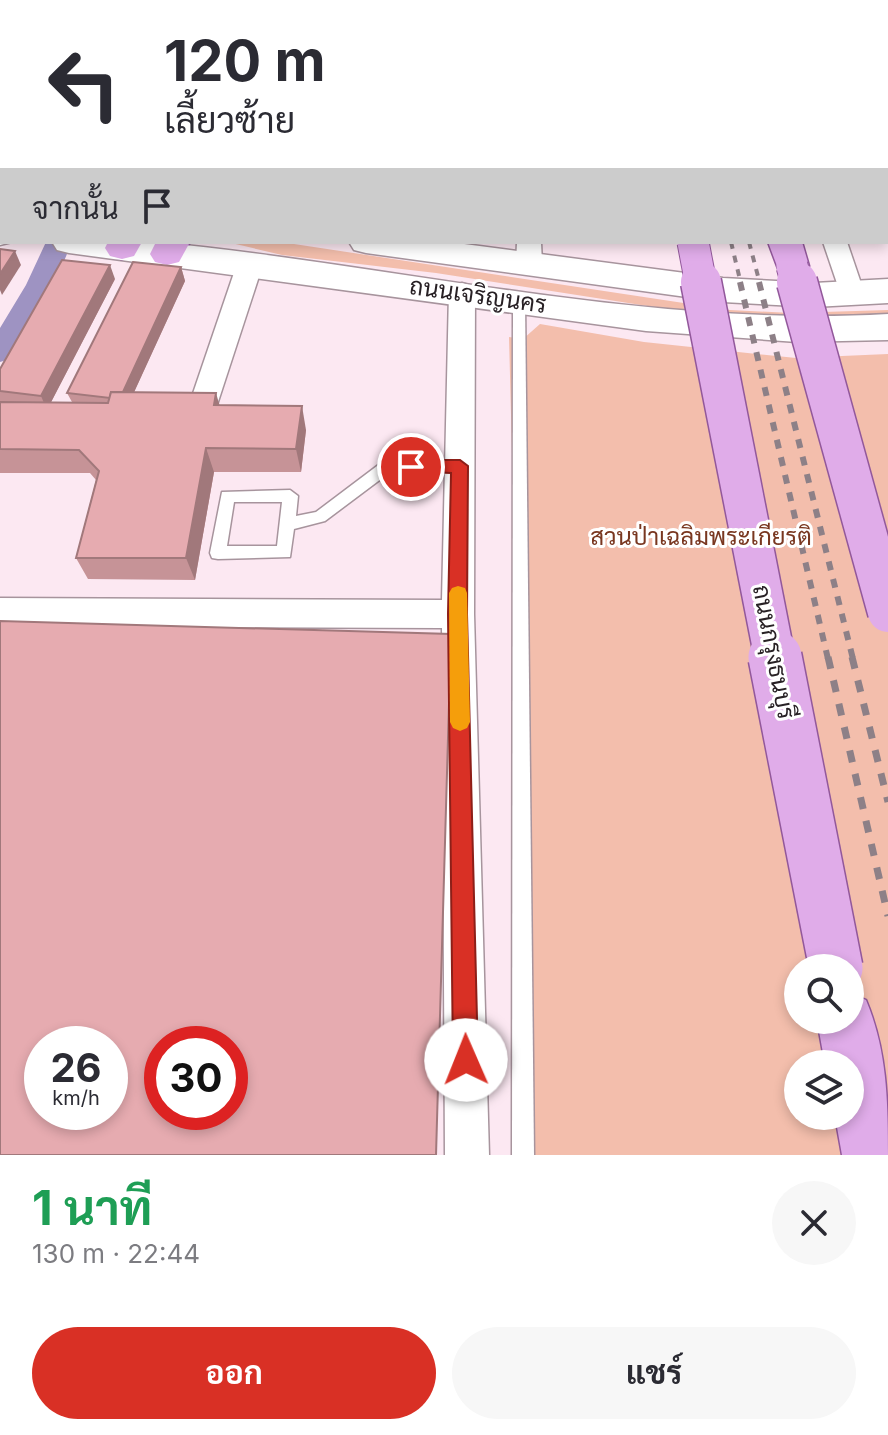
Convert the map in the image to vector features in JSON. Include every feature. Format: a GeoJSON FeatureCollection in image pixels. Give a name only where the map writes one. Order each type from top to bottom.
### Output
{"type":"FeatureCollection","features":[{"type":"Feature","properties":{"kind":"main road","name":"ถนนเจริญนคร"},"geometry":{"type":"LineString","coordinates":[[85,244],[646,319],[741,328],[835,331],[888,327]]}},
{"type":"Feature","properties":{"kind":"main road","name":"ถนนเจริญนคร"},"geometry":{"type":"LineString","coordinates":[[397,244],[529,253],[723,290],[852,295],[888,291]]}},
{"type":"Feature","properties":{"kind":"main road","name":"ถนนกรุงธนบุรี"},"geometry":{"type":"LineString","coordinates":[[693,244],[833,954]]}},
{"type":"Feature","properties":{"kind":"main road"},"geometry":{"type":"LineString","coordinates":[[788,250],[888,612]]}},
{"type":"Feature","properties":{"kind":"main road"},"geometry":{"type":"LineString","coordinates":[[849,1034],[873,1155]]}},
{"type":"Feature","properties":{"kind":"street"},"geometry":{"type":"LineString","coordinates":[[836,244],[852,295]]}},
{"type":"Feature","properties":{"kind":"street"},"geometry":{"type":"LineString","coordinates":[[201,411],[250,264]]}},
{"type":"Feature","properties":{"kind":"street"},"geometry":{"type":"LineString","coordinates":[[462,292],[458,614],[467,1155]]}},
{"type":"Feature","properties":{"kind":"street"},"geometry":{"type":"LineString","coordinates":[[0,612],[458,614]]}},
{"type":"Feature","properties":{"kind":"lane"},"geometry":{"type":"LineString","coordinates":[[519,301],[523,1155]]}},
{"type":"Feature","properties":{"kind":"lane"},"geometry":{"type":"LineString","coordinates":[[287,524],[320,517],[386,467],[460,466]]}},
{"type":"Feature","properties":{"kind":"lane"},"geometry":{"type":"LineString","coordinates":[[227,496],[290,496],[287,524],[284,552],[218,553],[227,496]]}},
{"type":"Feature","properties":{"kind":"green space"},"geometry":{"type":"Polygon","coordinates":[[[235,244],[294,244],[730,310],[791,313],[888,310],[888,316],[826,321],[686,312],[436,273],[282,255],[235,244]]]}},
{"type":"Feature","properties":{"kind":"green space","name":"สวนป่าเฉลิมพระเกียรติ"},"geometry":{"type":"Polygon","coordinates":[[[540,324],[644,342],[796,358],[888,354],[888,1155],[530,1155],[509,337],[523,339],[540,324]]]}},
{"type":"Feature","properties":{"kind":"building"},"geometry":{"type":"Polygon","coordinates":[[[0,249],[15,251],[0,274],[0,249]]]}},
{"type":"Feature","properties":{"kind":"building"},"geometry":{"type":"Polygon","coordinates":[[[62,260],[110,265],[41,396],[0,391],[0,369],[62,260]]]}},
{"type":"Feature","properties":{"kind":"building"},"geometry":{"type":"Polygon","coordinates":[[[133,262],[181,267],[123,392],[111,392],[110,398],[67,393],[133,262]]]}},
{"type":"Feature","properties":{"kind":"building"},"geometry":{"type":"Polygon","coordinates":[[[111,392],[216,393],[214,405],[302,406],[296,449],[206,448],[186,558],[76,558],[99,471],[79,450],[0,449],[0,402],[108,403],[111,392]]]}},
{"type":"Feature","properties":{"kind":"building"},"geometry":{"type":"Polygon","coordinates":[[[0,621],[451,634],[436,1155],[0,1155],[0,621]]]}},
{"type":"Feature","properties":{"kind":"waterway"},"geometry":{"type":"LineString","coordinates":[[0,352],[40,285],[58,244]]}},
{"type":"Feature","properties":{"kind":"railway"},"geometry":{"type":"LineString","coordinates":[[731,244],[741,284]]}},
{"type":"Feature","properties":{"kind":"railway"},"geometry":{"type":"LineString","coordinates":[[750,244],[760,284]]}},
{"type":"Feature","properties":{"kind":"railway"},"geometry":{"type":"LineString","coordinates":[[740,282],[828,659]]}},
{"type":"Feature","properties":{"kind":"railway"},"geometry":{"type":"LineString","coordinates":[[759,282],[853,659]]}},
{"type":"Feature","properties":{"kind":"railway"},"geometry":{"type":"LineString","coordinates":[[828,657],[888,916]]}},
{"type":"Feature","properties":{"kind":"railway"},"geometry":{"type":"LineString","coordinates":[[852,657],[888,802]]}},
{"type":"Feature","properties":{"kind":"slow traffic"},"geometry":{"type":"LineString","coordinates":[[458,593],[460,722]]}},
{"type":"Feature","properties":{"kind":"route"},"geometry":{"type":"LineString","coordinates":[[411,467],[460,466],[458,614],[466,1060]]}}]}
